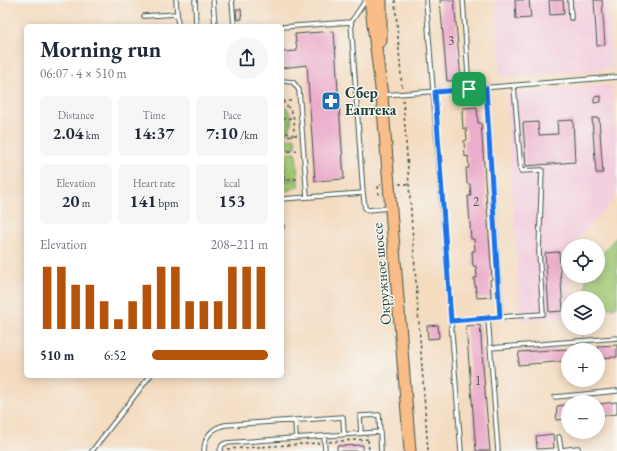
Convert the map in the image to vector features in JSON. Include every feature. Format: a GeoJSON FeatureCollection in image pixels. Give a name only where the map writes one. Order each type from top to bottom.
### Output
{"type":"FeatureCollection","features":[{"type":"Feature","properties":{"kind":"main road","name":"Окружное шоссе"},"geometry":{"type":"LineString","coordinates":[[370,0],[382,96],[410,451]]}},
{"type":"Feature","properties":{"kind":"main road","name":"Окружное шоссе"},"geometry":{"type":"LineString","coordinates":[[381,0],[382,96]]}},
{"type":"Feature","properties":{"kind":"lane"},"geometry":{"type":"LineString","coordinates":[[176,0],[178,24]]}},
{"type":"Feature","properties":{"kind":"lane"},"geometry":{"type":"LineString","coordinates":[[194,0],[196,24]]}},
{"type":"Feature","properties":{"kind":"lane"},"geometry":{"type":"LineString","coordinates":[[214,0],[215,24]]}},
{"type":"Feature","properties":{"kind":"lane"},"geometry":{"type":"LineString","coordinates":[[232,0],[234,24]]}},
{"type":"Feature","properties":{"kind":"lane"},"geometry":{"type":"LineString","coordinates":[[366,0],[351,22],[363,193],[365,208],[368,210],[390,208]]}},
{"type":"Feature","properties":{"kind":"lane"},"geometry":{"type":"LineString","coordinates":[[426,0],[435,92],[461,451]]}},
{"type":"Feature","properties":{"kind":"lane"},"geometry":{"type":"LineString","coordinates":[[464,0],[469,89]]}},
{"type":"Feature","properties":{"kind":"lane"},"geometry":{"type":"LineString","coordinates":[[570,0],[571,18]]}},
{"type":"Feature","properties":{"kind":"lane"},"geometry":{"type":"LineString","coordinates":[[144,16],[177,14]]}},
{"type":"Feature","properties":{"kind":"lane"},"geometry":{"type":"LineString","coordinates":[[284,27],[351,22]]}},
{"type":"Feature","properties":{"kind":"lane"},"geometry":{"type":"LineString","coordinates":[[382,96],[617,77]]}},
{"type":"Feature","properties":{"kind":"lane"},"geometry":{"type":"LineString","coordinates":[[284,81],[290,81],[296,84],[299,90],[307,197]]}},
{"type":"Feature","properties":{"kind":"lane"},"geometry":{"type":"LineString","coordinates":[[451,321],[543,314],[538,252],[542,170],[520,171],[514,86]]}},
{"type":"Feature","properties":{"kind":"lane"},"geometry":{"type":"LineString","coordinates":[[486,88],[500,317]]}},
{"type":"Feature","properties":{"kind":"lane"},"geometry":{"type":"LineString","coordinates":[[284,199],[363,193]]}},
{"type":"Feature","properties":{"kind":"lane"},"geometry":{"type":"LineString","coordinates":[[488,318],[498,451]]}},
{"type":"Feature","properties":{"kind":"lane"},"geometry":{"type":"LineString","coordinates":[[490,348],[617,338]]}},
{"type":"Feature","properties":{"kind":"lane"},"geometry":{"type":"LineString","coordinates":[[92,451],[148,378]]}},
{"type":"Feature","properties":{"kind":"lane"},"geometry":{"type":"LineString","coordinates":[[556,397],[617,391]]}},
{"type":"Feature","properties":{"kind":"lane"},"geometry":{"type":"LineString","coordinates":[[361,433],[360,416],[379,415],[381,451]]}},
{"type":"Feature","properties":{"kind":"lane"},"geometry":{"type":"LineString","coordinates":[[204,451],[207,437],[213,430],[221,426],[343,417],[344,434]]}},
{"type":"Feature","properties":{"kind":"lane"},"geometry":{"type":"LineString","coordinates":[[295,420],[296,438]]}},
{"type":"Feature","properties":{"kind":"lane"},"geometry":{"type":"LineString","coordinates":[[220,450],[226,443],[380,432]]}},
{"type":"Feature","properties":{"kind":"lane"},"geometry":{"type":"LineString","coordinates":[[324,436],[325,451]]}},
{"type":"Feature","properties":{"kind":"lane"},"geometry":{"type":"LineString","coordinates":[[559,438],[561,450],[578,448],[578,451]]}},
{"type":"Feature","properties":{"kind":"path"},"geometry":{"type":"LineString","coordinates":[[395,0],[428,451]]}},
{"type":"Feature","properties":{"kind":"path"},"geometry":{"type":"LineString","coordinates":[[284,103],[300,100]]}},
{"type":"Feature","properties":{"kind":"path"},"geometry":{"type":"LineString","coordinates":[[284,104],[290,110],[294,118],[295,127],[291,136]]}},
{"type":"Feature","properties":{"kind":"path"},"geometry":{"type":"LineString","coordinates":[[284,119],[294,118]]}},
{"type":"Feature","properties":{"kind":"path"},"geometry":{"type":"LineString","coordinates":[[284,130],[291,136]]}},
{"type":"Feature","properties":{"kind":"path"},"geometry":{"type":"LineString","coordinates":[[284,136],[303,135]]}},
{"type":"Feature","properties":{"kind":"path"},"geometry":{"type":"LineString","coordinates":[[284,152],[304,150]]}},
{"type":"Feature","properties":{"kind":"path"},"geometry":{"type":"LineString","coordinates":[[284,180],[306,178]]}},
{"type":"Feature","properties":{"kind":"path"},"geometry":{"type":"LineString","coordinates":[[220,450],[368,439]]}},
{"type":"Feature","properties":{"kind":"shaded area"},"geometry":{"type":"Polygon","coordinates":[[[495,0],[607,0],[613,68],[501,77],[495,0]]]}},
{"type":"Feature","properties":{"kind":"shaded area"},"geometry":{"type":"Polygon","coordinates":[[[612,85],[617,144],[617,195],[578,239],[561,239],[561,283],[571,283],[571,291],[561,291],[561,318],[521,321],[506,94],[612,85]]]}},
{"type":"Feature","properties":{"kind":"green space"},"geometry":{"type":"Polygon","coordinates":[[[284,106],[291,116],[291,124],[288,132],[284,134],[284,106]]]}},
{"type":"Feature","properties":{"kind":"green space"},"geometry":{"type":"Polygon","coordinates":[[[295,138],[296,147],[284,148],[284,139],[295,138]]]}},
{"type":"Feature","properties":{"kind":"green space"},"geometry":{"type":"Polygon","coordinates":[[[296,152],[298,178],[286,179],[284,153],[296,152]]]}},
{"type":"Feature","properties":{"kind":"green space"},"geometry":{"type":"Polygon","coordinates":[[[298,180],[298,187],[284,191],[284,181],[298,180]]]}},
{"type":"Feature","properties":{"kind":"green space"},"geometry":{"type":"Polygon","coordinates":[[[617,236],[617,306],[612,308],[605,306],[605,291],[586,290],[586,283],[605,283],[605,251],[617,236]]]}},
{"type":"Feature","properties":{"kind":"building"},"geometry":{"type":"Polygon","coordinates":[[[440,0],[454,0],[461,80],[447,81],[440,0]]]}},
{"type":"Feature","properties":{"kind":"building"},"geometry":{"type":"Polygon","coordinates":[[[515,0],[529,0],[531,18],[516,19],[515,0]]]}},
{"type":"Feature","properties":{"kind":"building"},"geometry":{"type":"Polygon","coordinates":[[[549,0],[563,0],[564,14],[550,15],[549,0]]]}},
{"type":"Feature","properties":{"kind":"building"},"geometry":{"type":"Polygon","coordinates":[[[594,0],[602,0],[605,45],[597,46],[594,0]]]}},
{"type":"Feature","properties":{"kind":"building"},"geometry":{"type":"Polygon","coordinates":[[[236,9],[241,9],[242,19],[237,20],[236,9]]]}},
{"type":"Feature","properties":{"kind":"building"},"geometry":{"type":"Polygon","coordinates":[[[334,31],[344,179],[315,181],[307,65],[284,68],[284,52],[297,51],[295,34],[334,31]]]}},
{"type":"Feature","properties":{"kind":"building"},"geometry":{"type":"Polygon","coordinates":[[[601,96],[601,102],[594,103],[594,97],[601,96]]]}},
{"type":"Feature","properties":{"kind":"building"},"geometry":{"type":"Polygon","coordinates":[[[477,107],[478,123],[481,123],[492,279],[490,280],[491,297],[477,298],[474,278],[477,278],[476,266],[473,266],[472,251],[475,251],[474,239],[471,239],[468,196],[471,196],[470,184],[467,184],[466,168],[469,168],[468,156],[465,157],[464,141],[467,140],[466,128],[463,129],[462,113],[463,108],[477,107]]]}},
{"type":"Feature","properties":{"kind":"building"},"geometry":{"type":"Polygon","coordinates":[[[592,118],[599,118],[603,173],[596,173],[592,118]]]}},
{"type":"Feature","properties":{"kind":"building"},"geometry":{"type":"Polygon","coordinates":[[[573,120],[575,162],[526,166],[523,123],[538,122],[539,135],[558,134],[557,121],[573,120]]]}},
{"type":"Feature","properties":{"kind":"building"},"geometry":{"type":"Polygon","coordinates":[[[559,252],[562,291],[561,311],[549,312],[545,253],[559,252]]]}},
{"type":"Feature","properties":{"kind":"building"},"geometry":{"type":"Polygon","coordinates":[[[438,325],[439,338],[428,339],[427,326],[438,325]]]}},
{"type":"Feature","properties":{"kind":"building"},"geometry":{"type":"Polygon","coordinates":[[[480,325],[490,451],[476,451],[466,326],[480,325]]]}},
{"type":"Feature","properties":{"kind":"building"},"geometry":{"type":"Polygon","coordinates":[[[617,345],[617,357],[605,358],[605,346],[617,345]]]}},
{"type":"Feature","properties":{"kind":"building"},"geometry":{"type":"Polygon","coordinates":[[[561,349],[561,362],[518,365],[519,352],[561,349]]]}},
{"type":"Feature","properties":{"kind":"building"},"geometry":{"type":"Polygon","coordinates":[[[617,402],[617,414],[605,415],[605,403],[617,402]]]}},
{"type":"Feature","properties":{"kind":"building"},"geometry":{"type":"Polygon","coordinates":[[[557,406],[561,406],[561,420],[556,420],[557,406]]]}},
{"type":"Feature","properties":{"kind":"building"},"geometry":{"type":"Polygon","coordinates":[[[553,434],[554,448],[537,449],[536,436],[553,434]]]}},
{"type":"Feature","properties":{"kind":"building"},"geometry":{"type":"Polygon","coordinates":[[[363,445],[363,451],[337,451],[337,446],[363,445]]]}},
{"type":"Feature","properties":{"kind":"place","name":"Сбер Еаптека"},"geometry":{"type":"Point","coordinates":[331,101]}},
{"type":"Feature","properties":{"kind":"route"},"geometry":{"type":"LineString","coordinates":[[486,88],[500,317],[451,321],[435,92],[469,89],[486,88]]}}]}
